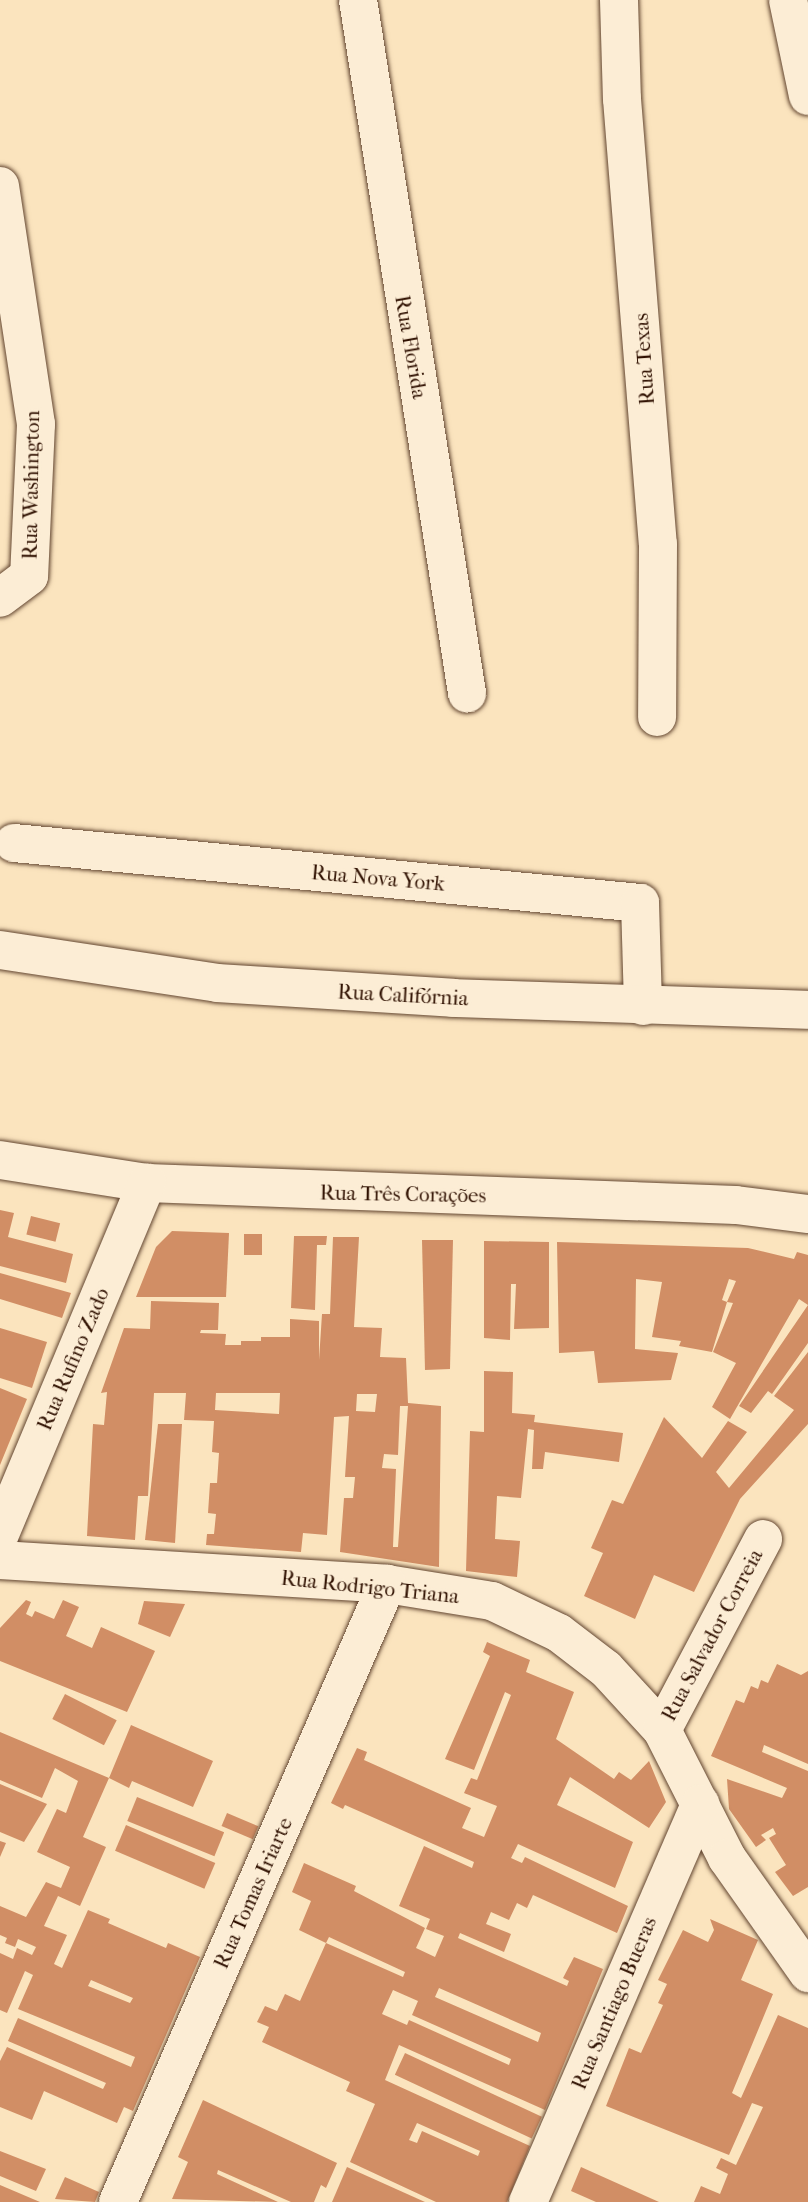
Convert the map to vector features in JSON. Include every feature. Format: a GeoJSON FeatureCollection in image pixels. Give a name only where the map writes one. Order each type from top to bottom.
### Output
{"type":"FeatureCollection","features":[{"type":"Feature","properties":{"kind":"street","name":"Rua Florida"},"geometry":{"type":"LineString","coordinates":[[358,0],[467,693]]}},
{"type":"Feature","properties":{"kind":"street","name":"Rua Texas"},"geometry":{"type":"LineString","coordinates":[[619,0],[622,99],[658,544],[657,717]]}},
{"type":"Feature","properties":{"kind":"street"},"geometry":{"type":"LineString","coordinates":[[788,0],[808,96]]}},
{"type":"Feature","properties":{"kind":"street","name":"Rua Washington"},"geometry":{"type":"LineString","coordinates":[[0,186],[36,424],[15,587]]}},
{"type":"Feature","properties":{"kind":"street","name":"Rua Nova York"},"geometry":{"type":"LineString","coordinates":[[14,843],[640,903],[643,1006]]}},
{"type":"Feature","properties":{"kind":"street","name":"Rua Califórnia"},"geometry":{"type":"LineString","coordinates":[[0,950],[217,983],[643,1006],[808,1010]]}},
{"type":"Feature","properties":{"kind":"street","name":"Rua Três Corações"},"geometry":{"type":"LineString","coordinates":[[0,1160],[147,1183],[736,1205],[808,1214]]}},
{"type":"Feature","properties":{"kind":"street","name":"Rua Rufino Zado"},"geometry":{"type":"LineString","coordinates":[[0,1534],[147,1183]]}},
{"type":"Feature","properties":{"kind":"street","name":"Rua Salvador Correia"},"geometry":{"type":"LineString","coordinates":[[662,1730],[763,1539]]}},
{"type":"Feature","properties":{"kind":"street","name":"Rua Rodrigo Triana"},"geometry":{"type":"LineString","coordinates":[[0,1560],[387,1584],[492,1601],[559,1633],[606,1669],[662,1730],[742,1881],[808,1973]]}},
{"type":"Feature","properties":{"kind":"street","name":"Rua Tomas Iriarte"},"geometry":{"type":"LineString","coordinates":[[118,2202],[387,1584]]}},
{"type":"Feature","properties":{"kind":"street","name":"Rua Santiago Bueras"},"geometry":{"type":"LineString","coordinates":[[528,2202],[700,1804]]}},
{"type":"Feature","properties":{"kind":"building"},"geometry":{"type":"Polygon","coordinates":[[[0,1210],[14,1213],[8,1237],[73,1254],[66,1283],[0,1266],[0,1210]]]}},
{"type":"Feature","properties":{"kind":"building"},"geometry":{"type":"Polygon","coordinates":[[[31,1216],[60,1223],[56,1242],[26,1234],[31,1216]]]}},
{"type":"Feature","properties":{"kind":"building"},"geometry":{"type":"Polygon","coordinates":[[[172,1231],[229,1233],[226,1297],[136,1297],[156,1247],[172,1231]]]}},
{"type":"Feature","properties":{"kind":"building"},"geometry":{"type":"Polygon","coordinates":[[[244,1234],[262,1234],[262,1255],[244,1255],[244,1234]]]}},
{"type":"Feature","properties":{"kind":"building"},"geometry":{"type":"Polygon","coordinates":[[[294,1236],[327,1236],[326,1245],[317,1245],[315,1310],[291,1308],[294,1236]]]}},
{"type":"Feature","properties":{"kind":"building"},"geometry":{"type":"Polygon","coordinates":[[[333,1237],[359,1237],[354,1327],[382,1328],[380,1357],[406,1358],[408,1403],[441,1406],[439,1567],[340,1552],[344,1498],[353,1498],[355,1477],[345,1477],[349,1416],[334,1417],[327,1535],[303,1533],[301,1552],[206,1545],[207,1534],[214,1534],[216,1514],[208,1513],[210,1483],[217,1483],[219,1453],[212,1452],[214,1421],[184,1420],[186,1393],[154,1393],[148,1496],[138,1496],[135,1540],[87,1536],[93,1424],[104,1425],[107,1392],[101,1393],[124,1328],[150,1329],[151,1301],[219,1303],[218,1330],[201,1330],[200,1333],[226,1334],[225,1345],[241,1345],[241,1341],[261,1341],[261,1337],[290,1337],[290,1319],[319,1321],[319,1360],[322,1314],[330,1314],[333,1237]],[[216,1393],[215,1410],[279,1414],[280,1393],[216,1393]],[[357,1394],[356,1411],[375,1412],[377,1394],[357,1394]],[[400,1406],[398,1455],[384,1454],[382,1468],[396,1469],[393,1547],[398,1547],[408,1406],[400,1406]]]}},
{"type":"Feature","properties":{"kind":"building"},"geometry":{"type":"Polygon","coordinates":[[[422,1240],[453,1240],[450,1369],[425,1370],[422,1240]]]}},
{"type":"Feature","properties":{"kind":"building"},"geometry":{"type":"Polygon","coordinates":[[[484,1241],[549,1242],[549,1328],[514,1329],[516,1284],[511,1284],[510,1340],[484,1338],[484,1241]]]}},
{"type":"Feature","properties":{"kind":"building"},"geometry":{"type":"Polygon","coordinates":[[[557,1242],[748,1248],[794,1259],[797,1252],[808,1255],[808,1305],[799,1299],[730,1419],[712,1407],[736,1363],[713,1352],[733,1303],[727,1302],[712,1352],[679,1346],[681,1341],[652,1337],[662,1282],[636,1279],[635,1349],[678,1353],[671,1380],[598,1383],[594,1351],[559,1353],[557,1242]],[[729,1279],[722,1300],[727,1302],[736,1281],[729,1279]]]}},
{"type":"Feature","properties":{"kind":"building"},"geometry":{"type":"Polygon","coordinates":[[[0,1273],[71,1293],[62,1318],[0,1299],[0,1273]]]}},
{"type":"Feature","properties":{"kind":"building"},"geometry":{"type":"Polygon","coordinates":[[[808,1305],[808,1343],[772,1394],[768,1391],[751,1413],[739,1406],[808,1305]]]}},
{"type":"Feature","properties":{"kind":"building"},"geometry":{"type":"Polygon","coordinates":[[[0,1328],[47,1342],[32,1388],[0,1378],[0,1328]]]}},
{"type":"Feature","properties":{"kind":"building"},"geometry":{"type":"Polygon","coordinates":[[[808,1352],[808,1424],[740,1499],[694,1592],[654,1575],[635,1619],[584,1596],[603,1553],[591,1548],[612,1500],[623,1504],[664,1417],[702,1458],[728,1421],[747,1432],[716,1472],[729,1488],[794,1410],[774,1396],[808,1352]]]}},
{"type":"Feature","properties":{"kind":"building"},"geometry":{"type":"Polygon","coordinates":[[[484,1371],[513,1372],[512,1413],[535,1415],[534,1422],[623,1433],[619,1462],[545,1452],[543,1469],[532,1469],[534,1430],[528,1429],[521,1498],[497,1496],[495,1539],[520,1541],[517,1577],[466,1571],[470,1431],[484,1432],[484,1371]]]}},
{"type":"Feature","properties":{"kind":"building"},"geometry":{"type":"Polygon","coordinates":[[[0,1388],[27,1399],[0,1465],[0,1388]]]}},
{"type":"Feature","properties":{"kind":"building"},"geometry":{"type":"Polygon","coordinates":[[[158,1424],[182,1424],[175,1543],[145,1540],[158,1424]]]}},
{"type":"Feature","properties":{"kind":"building"},"geometry":{"type":"Polygon","coordinates":[[[26,1600],[31,1602],[26,1614],[32,1617],[35,1611],[54,1619],[63,1600],[79,1607],[66,1636],[92,1648],[101,1627],[155,1651],[127,1712],[0,1661],[0,1628],[26,1600]]]}},
{"type":"Feature","properties":{"kind":"building"},"geometry":{"type":"Polygon","coordinates":[[[144,1601],[185,1604],[170,1637],[138,1624],[144,1601]]]}},
{"type":"Feature","properties":{"kind":"building"},"geometry":{"type":"Polygon","coordinates":[[[487,1642],[530,1660],[526,1672],[574,1692],[556,1739],[614,1779],[619,1772],[631,1780],[649,1761],[666,1802],[649,1828],[570,1777],[557,1805],[633,1842],[615,1888],[518,1844],[511,1858],[522,1863],[525,1857],[628,1906],[617,1933],[533,1895],[527,1908],[517,1903],[509,1920],[491,1912],[486,1924],[511,1934],[504,1952],[460,1933],[458,1938],[567,1986],[569,1981],[563,1978],[574,1957],[603,1969],[545,2110],[399,2045],[385,2080],[530,2146],[507,2202],[436,2202],[350,2162],[375,2104],[346,2091],[350,2082],[262,2042],[269,2027],[257,2022],[265,2006],[277,2011],[285,1994],[300,2001],[326,1943],[299,1930],[311,1901],[292,1892],[304,1863],[356,1886],[354,1891],[425,1928],[416,1948],[435,1957],[444,1936],[426,1929],[430,1919],[399,1906],[424,1846],[472,1868],[474,1862],[345,1805],[343,1809],[331,1803],[357,1748],[367,1752],[364,1760],[471,1808],[462,1828],[484,1837],[497,1806],[464,1793],[471,1778],[477,1780],[511,1695],[505,1692],[474,1770],[445,1759],[490,1656],[483,1652],[487,1642]],[[329,1937],[326,1943],[403,1977],[405,1972],[329,1937]],[[439,1988],[435,1997],[538,2042],[541,2033],[439,1988]],[[393,1990],[382,2014],[407,2025],[409,2020],[509,2065],[511,2059],[412,2015],[418,2001],[393,1990]],[[417,2123],[409,2140],[417,2143],[422,2131],[478,2156],[480,2151],[417,2123]]]}},
{"type":"Feature","properties":{"kind":"building"},"geometry":{"type":"Polygon","coordinates":[[[777,1664],[801,1675],[808,1671],[808,1764],[764,1745],[762,1752],[808,1771],[808,1887],[793,1896],[775,1872],[786,1865],[769,1838],[776,1834],[773,1828],[761,1835],[766,1840],[756,1847],[729,1809],[727,1779],[782,1798],[787,1788],[711,1756],[736,1700],[744,1703],[751,1686],[758,1689],[761,1680],[768,1683],[777,1664]]]}},
{"type":"Feature","properties":{"kind":"building"},"geometry":{"type":"Polygon","coordinates":[[[65,1694],[117,1720],[104,1745],[52,1719],[65,1694]]]}},
{"type":"Feature","properties":{"kind":"building"},"geometry":{"type":"Polygon","coordinates":[[[131,1725],[213,1761],[193,1807],[132,1781],[129,1788],[109,1778],[131,1725]]]}},
{"type":"Feature","properties":{"kind":"building"},"geometry":{"type":"Polygon","coordinates":[[[0,1732],[109,1778],[83,1837],[106,1847],[80,1906],[58,1896],[44,1926],[67,1935],[54,1964],[62,1968],[88,1910],[110,1919],[108,1923],[166,1948],[168,1943],[200,1957],[133,2111],[124,2107],[117,2123],[44,2091],[32,2120],[0,2107],[0,2061],[7,2047],[103,2089],[106,2083],[8,2041],[18,2018],[131,2067],[135,2057],[18,2009],[33,1975],[25,1971],[7,2013],[0,2010],[0,1953],[13,1959],[17,1948],[32,1955],[36,1947],[18,1939],[15,1947],[5,1943],[7,1938],[0,1935],[0,1906],[26,1917],[46,1882],[61,1888],[70,1867],[37,1852],[57,1809],[66,1813],[78,1781],[55,1768],[42,1798],[0,1780],[0,1732]],[[91,1980],[88,1986],[130,2003],[133,1998],[91,1980]]]}},
{"type":"Feature","properties":{"kind":"building"},"geometry":{"type":"Polygon","coordinates":[[[0,1784],[47,1804],[24,1842],[0,1832],[0,1784]]]}},
{"type":"Feature","properties":{"kind":"building"},"geometry":{"type":"Polygon","coordinates":[[[137,1797],[224,1832],[214,1856],[127,1821],[137,1797]]]}},
{"type":"Feature","properties":{"kind":"building"},"geometry":{"type":"Polygon","coordinates":[[[227,1813],[258,1826],[253,1839],[222,1826],[227,1813]]]}},
{"type":"Feature","properties":{"kind":"building"},"geometry":{"type":"Polygon","coordinates":[[[126,1825],[215,1863],[204,1889],[115,1851],[126,1825]]]}},
{"type":"Feature","properties":{"kind":"building"},"geometry":{"type":"Polygon","coordinates":[[[0,1841],[6,1843],[0,1857],[0,1841]]]}},
{"type":"Feature","properties":{"kind":"building"},"geometry":{"type":"Polygon","coordinates":[[[710,1919],[758,1940],[741,1980],[773,1994],[732,2093],[741,2098],[778,2015],[808,2028],[808,2202],[694,2202],[701,2186],[720,2194],[728,2174],[716,2168],[721,2158],[736,2165],[763,2107],[752,2103],[729,2155],[606,2106],[629,2048],[641,2053],[663,2005],[658,2003],[667,1984],[658,1980],[683,1930],[708,1942],[714,1930],[710,1919]]]}},
{"type":"Feature","properties":{"kind":"building"},"geometry":{"type":"Polygon","coordinates":[[[405,2053],[542,2117],[532,2139],[395,2075],[405,2053]]]}},
{"type":"Feature","properties":{"kind":"building"},"geometry":{"type":"Polygon","coordinates":[[[203,2100],[337,2163],[326,2188],[321,2185],[314,2202],[291,2202],[218,2170],[217,2174],[278,2202],[172,2199],[188,2162],[178,2157],[203,2100]]]}},
{"type":"Feature","properties":{"kind":"building"},"geometry":{"type":"Polygon","coordinates":[[[0,2151],[46,2169],[36,2191],[0,2176],[0,2151]]]}},
{"type":"Feature","properties":{"kind":"building"},"geometry":{"type":"Polygon","coordinates":[[[347,2167],[425,2202],[332,2202],[347,2167]]]}},
{"type":"Feature","properties":{"kind":"building"},"geometry":{"type":"Polygon","coordinates":[[[581,2167],[659,2202],[596,2202],[571,2191],[581,2167]]]}},
{"type":"Feature","properties":{"kind":"building"},"geometry":{"type":"Polygon","coordinates":[[[65,2177],[99,2192],[95,2202],[55,2199],[65,2177]]]}},
{"type":"Feature","properties":{"kind":"building"},"geometry":{"type":"Polygon","coordinates":[[[0,2185],[40,2202],[0,2202],[0,2185]]]}}]}
